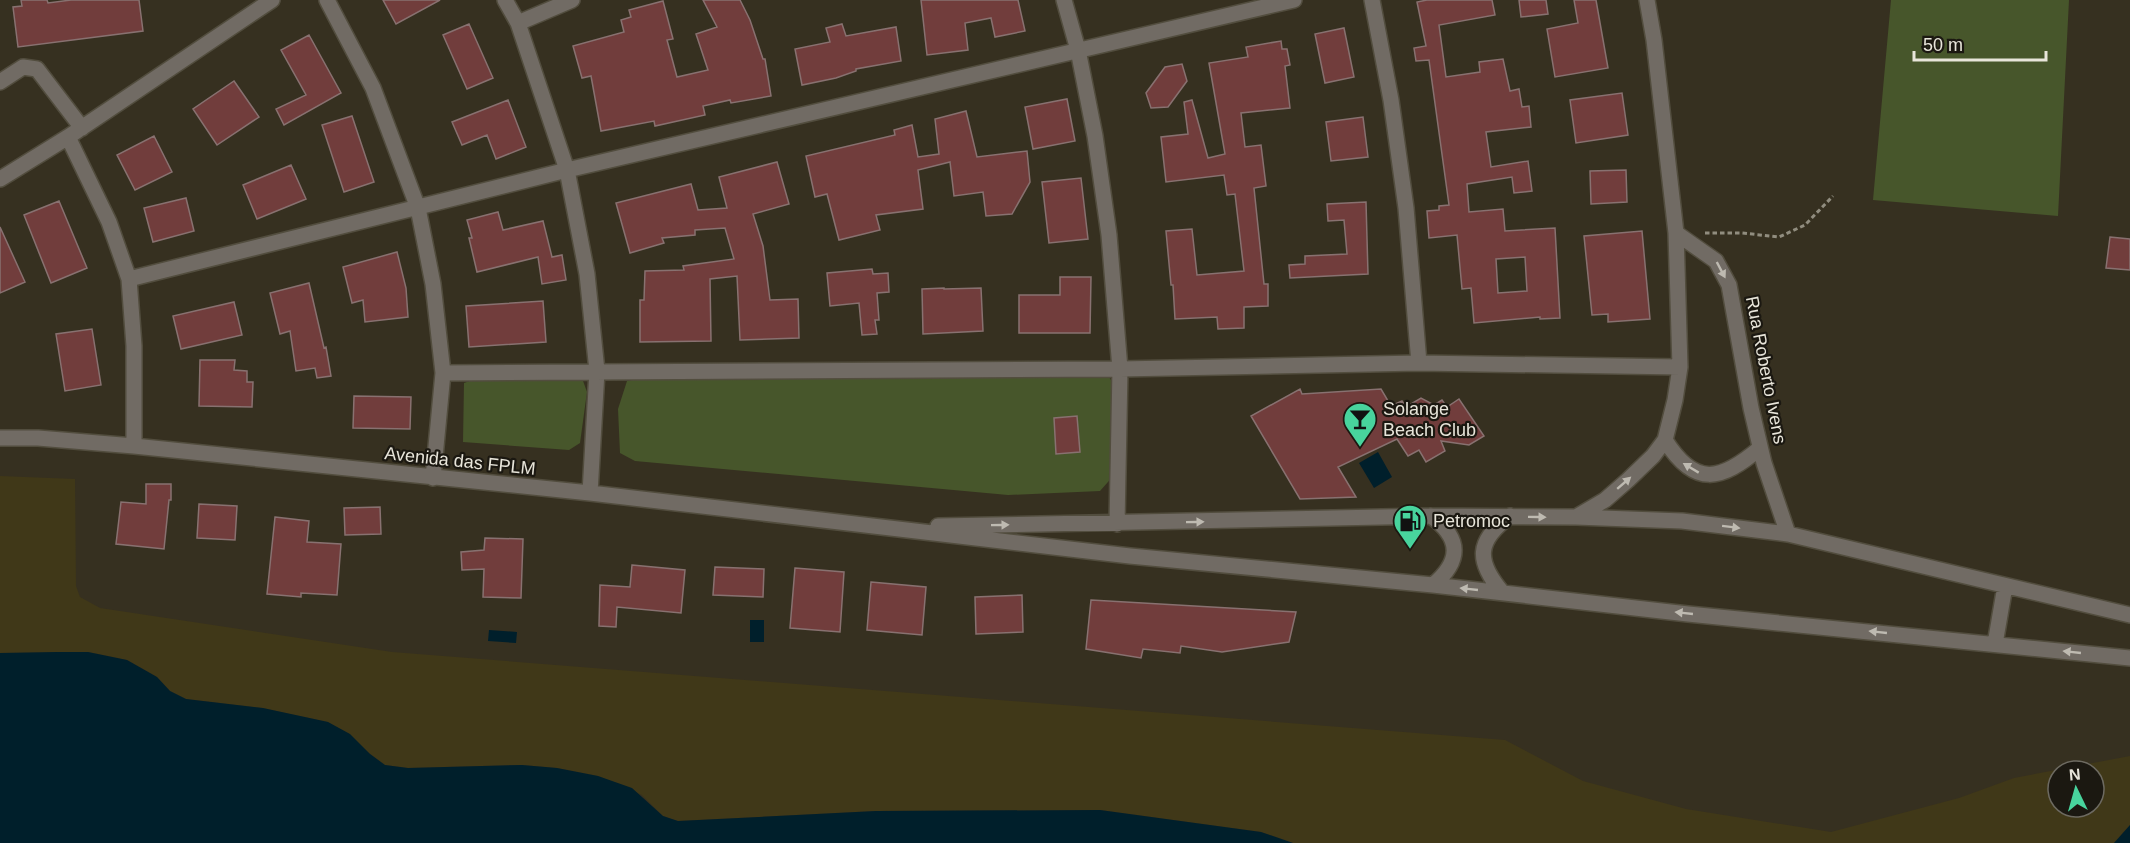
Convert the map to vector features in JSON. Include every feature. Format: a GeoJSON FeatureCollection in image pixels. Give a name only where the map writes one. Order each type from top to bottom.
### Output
{"type":"FeatureCollection","features":[{"type":"Feature","properties":{"kind":"street"},"geometry":{"type":"LineString","coordinates":[[0,179],[82,128],[272,0]]}},
{"type":"Feature","properties":{"kind":"street"},"geometry":{"type":"LineString","coordinates":[[327,0],[373,88],[418,208],[433,284],[442,373],[433,478]]}},
{"type":"Feature","properties":{"kind":"street"},"geometry":{"type":"LineString","coordinates":[[505,0],[518,23],[567,170],[587,274],[597,371],[590,493]]}},
{"type":"Feature","properties":{"kind":"street"},"geometry":{"type":"LineString","coordinates":[[518,23],[572,0]]}},
{"type":"Feature","properties":{"kind":"street"},"geometry":{"type":"LineString","coordinates":[[1064,0],[1078,50],[1095,136],[1109,235],[1120,369],[1117,524]]}},
{"type":"Feature","properties":{"kind":"street"},"geometry":{"type":"LineString","coordinates":[[129,279],[567,170],[1294,0]]}},
{"type":"Feature","properties":{"kind":"street"},"geometry":{"type":"LineString","coordinates":[[1372,0],[1391,100],[1406,208],[1419,363]]}},
{"type":"Feature","properties":{"kind":"street"},"geometry":{"type":"LineString","coordinates":[[1576,517],[1605,500],[1653,456],[1665,440],[1680,367],[1677,233],[1654,40],[1647,0]]}},
{"type":"Feature","properties":{"kind":"street"},"geometry":{"type":"LineString","coordinates":[[0,82],[23,68],[38,69],[82,128]]}},
{"type":"Feature","properties":{"kind":"street"},"geometry":{"type":"LineString","coordinates":[[68,137],[109,222],[129,279],[134,346],[134,446]]}},
{"type":"Feature","properties":{"kind":"street","name":"Rua Roberto Ivens"},"geometry":{"type":"LineString","coordinates":[[1677,233],[1716,261],[1729,285],[1751,408],[1788,534]]}},
{"type":"Feature","properties":{"kind":"street"},"geometry":{"type":"LineString","coordinates":[[442,373],[1120,369],[1419,363],[1680,367]]}},
{"type":"Feature","properties":{"kind":"street","name":"Avenida das FPLM"},"geometry":{"type":"LineString","coordinates":[[0,428],[38,438]]}},
{"type":"Feature","properties":{"kind":"street","name":"Avenida das FPLM"},"geometry":{"type":"LineString","coordinates":[[0,438],[38,438],[134,446],[590,493],[878,526]]}},
{"type":"Feature","properties":{"kind":"street"},"geometry":{"type":"LineString","coordinates":[[1665,440],[1690,470],[1703,474],[1719,473],[1739,466],[1761,448]]}},
{"type":"Feature","properties":{"kind":"street"},"geometry":{"type":"LineString","coordinates":[[1431,516],[1448,532],[1453,543],[1454,554],[1447,572],[1434,585]]}},
{"type":"Feature","properties":{"kind":"street"},"geometry":{"type":"LineString","coordinates":[[878,526],[1117,524],[1431,516],[1576,517],[1682,521],[1788,534],[2130,615]]}},
{"type":"Feature","properties":{"kind":"street"},"geometry":{"type":"LineString","coordinates":[[1502,592],[1490,578],[1484,565],[1483,550],[1487,539],[1497,526],[1510,516]]}},
{"type":"Feature","properties":{"kind":"street"},"geometry":{"type":"LineString","coordinates":[[878,526],[1130,556],[1434,585],[1688,614],[2130,658]]}},
{"type":"Feature","properties":{"kind":"street"},"geometry":{"type":"LineString","coordinates":[[1995,644],[2006,586]]}},
{"type":"Feature","properties":{"kind":"path"},"geometry":{"type":"LineString","coordinates":[[1677,233],[1742,233],[1779,237],[1805,225],[1833,196]]}},
{"type":"Feature","properties":{"kind":"green space"},"geometry":{"type":"Polygon","coordinates":[[[1891,0],[2069,0],[2058,216],[1873,200],[1891,0]]]}},
{"type":"Feature","properties":{"kind":"green space"},"geometry":{"type":"Polygon","coordinates":[[[1107,374],[1117,389],[1115,474],[1100,491],[1008,495],[635,461],[620,453],[618,409],[627,381],[648,377],[1107,374]]]}},
{"type":"Feature","properties":{"kind":"green space"},"geometry":{"type":"Polygon","coordinates":[[[481,377],[582,378],[587,392],[580,443],[569,450],[463,442],[464,383],[481,377]]]}},
{"type":"Feature","properties":{"kind":"sand"},"geometry":{"type":"Polygon","coordinates":[[[0,476],[75,479],[76,586],[80,597],[100,608],[392,652],[1505,740],[1583,781],[1686,809],[1831,832],[1959,798],[2014,778],[2046,772],[2046,819],[2106,819],[2106,761],[2130,756],[2130,825],[2114,843],[1293,843],[1261,832],[1100,810],[876,811],[678,821],[663,816],[642,795],[598,776],[557,768],[522,765],[408,768],[385,765],[328,722],[262,708],[186,699],[170,691],[157,677],[127,660],[88,652],[0,653],[0,476]]]}},
{"type":"Feature","properties":{"kind":"water"},"geometry":{"type":"Polygon","coordinates":[[[1378,452],[1392,477],[1374,488],[1359,463],[1378,452]]]}},
{"type":"Feature","properties":{"kind":"water"},"geometry":{"type":"Polygon","coordinates":[[[750,620],[764,620],[764,642],[750,642],[750,620]]]}},
{"type":"Feature","properties":{"kind":"water"},"geometry":{"type":"Polygon","coordinates":[[[489,630],[517,632],[516,643],[488,641],[489,630]]]}},
{"type":"Feature","properties":{"kind":"water"},"geometry":{"type":"Polygon","coordinates":[[[88,652],[127,660],[157,677],[170,691],[186,699],[263,708],[328,722],[350,734],[385,765],[408,768],[522,765],[557,768],[598,776],[632,788],[663,816],[678,821],[876,811],[1100,810],[1261,832],[1293,843],[0,843],[0,653],[88,652]]]}},
{"type":"Feature","properties":{"kind":"water"},"geometry":{"type":"Polygon","coordinates":[[[2130,825],[2130,843],[2114,843],[2130,825]]]}},
{"type":"Feature","properties":{"kind":"building"},"geometry":{"type":"Polygon","coordinates":[[[21,0],[47,0],[48,3],[71,0],[139,0],[143,31],[18,47],[13,7],[22,6],[21,0]]]}},
{"type":"Feature","properties":{"kind":"building"},"geometry":{"type":"Polygon","coordinates":[[[383,0],[440,0],[396,24],[383,0]]]}},
{"type":"Feature","properties":{"kind":"building"},"geometry":{"type":"Polygon","coordinates":[[[703,0],[740,0],[750,20],[763,59],[765,59],[771,96],[731,103],[730,100],[703,106],[705,115],[655,126],[654,121],[601,131],[591,76],[582,78],[573,46],[624,32],[621,20],[631,17],[629,10],[663,1],[673,39],[667,40],[677,77],[708,70],[696,34],[717,27],[703,0]]]}},
{"type":"Feature","properties":{"kind":"building"},"geometry":{"type":"Polygon","coordinates":[[[921,0],[1018,0],[1025,31],[995,37],[991,18],[965,23],[968,50],[927,55],[921,0]]]}},
{"type":"Feature","properties":{"kind":"building"},"geometry":{"type":"Polygon","coordinates":[[[1492,0],[1495,15],[1439,25],[1446,77],[1480,72],[1479,62],[1503,59],[1510,91],[1519,89],[1522,107],[1529,106],[1531,127],[1486,132],[1491,167],[1528,161],[1532,191],[1514,193],[1512,177],[1467,184],[1469,212],[1503,209],[1505,231],[1555,228],[1560,318],[1540,319],[1540,317],[1474,323],[1471,288],[1462,289],[1457,235],[1429,238],[1427,211],[1439,210],[1439,206],[1449,205],[1429,60],[1416,61],[1414,48],[1426,46],[1417,2],[1492,0]],[[1525,257],[1496,259],[1498,293],[1527,291],[1525,257]]]}},
{"type":"Feature","properties":{"kind":"building"},"geometry":{"type":"Polygon","coordinates":[[[1519,0],[1546,0],[1548,14],[1521,17],[1519,0]]]}},
{"type":"Feature","properties":{"kind":"building"},"geometry":{"type":"Polygon","coordinates":[[[1574,0],[1596,0],[1608,68],[1555,77],[1547,29],[1578,23],[1574,0]]]}},
{"type":"Feature","properties":{"kind":"building"},"geometry":{"type":"Polygon","coordinates":[[[469,24],[493,78],[467,89],[443,35],[469,24]]]}},
{"type":"Feature","properties":{"kind":"building"},"geometry":{"type":"Polygon","coordinates":[[[842,24],[846,36],[896,27],[901,61],[856,69],[856,71],[836,78],[802,85],[795,49],[830,42],[826,28],[842,24]]]}},
{"type":"Feature","properties":{"kind":"building"},"geometry":{"type":"Polygon","coordinates":[[[1344,28],[1354,77],[1325,83],[1315,34],[1344,28]]]}},
{"type":"Feature","properties":{"kind":"building"},"geometry":{"type":"Polygon","coordinates":[[[309,35],[341,93],[284,125],[276,109],[306,95],[281,50],[309,35]]]}},
{"type":"Feature","properties":{"kind":"building"},"geometry":{"type":"Polygon","coordinates":[[[1281,41],[1282,49],[1287,49],[1290,65],[1285,66],[1290,108],[1241,113],[1245,147],[1261,145],[1266,186],[1254,188],[1264,284],[1268,284],[1268,306],[1244,307],[1244,328],[1218,329],[1217,317],[1175,319],[1166,231],[1192,229],[1197,275],[1244,271],[1235,194],[1227,195],[1224,175],[1166,182],[1161,137],[1188,134],[1184,102],[1192,100],[1208,158],[1225,154],[1209,63],[1248,57],[1246,47],[1281,41]]]}},
{"type":"Feature","properties":{"kind":"building"},"geometry":{"type":"Polygon","coordinates":[[[1182,64],[1187,81],[1168,107],[1151,108],[1146,93],[1165,67],[1182,64]]]}},
{"type":"Feature","properties":{"kind":"building"},"geometry":{"type":"Polygon","coordinates":[[[234,81],[259,117],[217,145],[193,109],[234,81]]]}},
{"type":"Feature","properties":{"kind":"building"},"geometry":{"type":"Polygon","coordinates":[[[1622,93],[1628,135],[1576,143],[1570,100],[1622,93]]]}},
{"type":"Feature","properties":{"kind":"building"},"geometry":{"type":"Polygon","coordinates":[[[1067,99],[1075,141],[1033,149],[1025,107],[1067,99]]]}},
{"type":"Feature","properties":{"kind":"building"},"geometry":{"type":"Polygon","coordinates":[[[508,100],[526,147],[496,159],[487,135],[462,145],[452,122],[508,100]]]}},
{"type":"Feature","properties":{"kind":"building"},"geometry":{"type":"Polygon","coordinates":[[[966,111],[977,157],[1027,151],[1030,182],[1012,214],[986,216],[983,192],[954,196],[950,162],[918,170],[923,209],[876,215],[880,230],[839,240],[827,194],[815,197],[806,156],[895,135],[894,130],[912,125],[918,157],[939,154],[935,119],[966,111]]]}},
{"type":"Feature","properties":{"kind":"building"},"geometry":{"type":"Polygon","coordinates":[[[352,116],[374,182],[344,192],[322,125],[352,116]]]}},
{"type":"Feature","properties":{"kind":"building"},"geometry":{"type":"Polygon","coordinates":[[[1363,117],[1368,157],[1331,161],[1326,122],[1363,117]]]}},
{"type":"Feature","properties":{"kind":"building"},"geometry":{"type":"Polygon","coordinates":[[[154,136],[172,172],[135,190],[117,155],[154,136]]]}},
{"type":"Feature","properties":{"kind":"building"},"geometry":{"type":"Polygon","coordinates":[[[777,162],[789,204],[753,214],[763,246],[770,300],[798,299],[799,338],[740,340],[737,276],[710,279],[711,341],[640,342],[640,300],[644,300],[645,271],[684,270],[683,266],[734,259],[725,228],[695,230],[695,235],[662,238],[664,243],[630,253],[616,203],[691,184],[698,210],[727,208],[719,177],[777,162]]]}},
{"type":"Feature","properties":{"kind":"building"},"geometry":{"type":"Polygon","coordinates":[[[291,165],[306,199],[257,219],[243,185],[291,165]]]}},
{"type":"Feature","properties":{"kind":"building"},"geometry":{"type":"Polygon","coordinates":[[[1626,170],[1627,202],[1591,204],[1590,171],[1626,170]]]}},
{"type":"Feature","properties":{"kind":"building"},"geometry":{"type":"Polygon","coordinates":[[[1081,178],[1088,239],[1049,243],[1042,182],[1081,178]]]}},
{"type":"Feature","properties":{"kind":"building"},"geometry":{"type":"Polygon","coordinates":[[[186,198],[194,231],[153,242],[144,208],[186,198]]]}},
{"type":"Feature","properties":{"kind":"building"},"geometry":{"type":"Polygon","coordinates":[[[59,201],[87,268],[51,283],[24,215],[59,201]]]}},
{"type":"Feature","properties":{"kind":"building"},"geometry":{"type":"Polygon","coordinates":[[[1366,202],[1368,274],[1290,278],[1289,265],[1305,264],[1305,256],[1347,254],[1344,220],[1328,221],[1327,204],[1366,202]]]}},
{"type":"Feature","properties":{"kind":"building"},"geometry":{"type":"Polygon","coordinates":[[[498,212],[503,230],[543,221],[552,257],[562,255],[566,280],[542,284],[538,257],[477,272],[467,220],[498,212]]]}},
{"type":"Feature","properties":{"kind":"building"},"geometry":{"type":"Polygon","coordinates":[[[0,227],[25,282],[0,293],[0,227]]]}},
{"type":"Feature","properties":{"kind":"building"},"geometry":{"type":"Polygon","coordinates":[[[1642,231],[1650,319],[1608,322],[1608,314],[1592,315],[1584,236],[1642,231]]]}},
{"type":"Feature","properties":{"kind":"building"},"geometry":{"type":"Polygon","coordinates":[[[2110,237],[2130,239],[2130,270],[2106,268],[2110,237]]]}},
{"type":"Feature","properties":{"kind":"building"},"geometry":{"type":"Polygon","coordinates":[[[397,252],[406,288],[408,317],[365,322],[363,300],[352,303],[343,267],[397,252]]]}},
{"type":"Feature","properties":{"kind":"building"},"geometry":{"type":"Polygon","coordinates":[[[872,269],[873,274],[888,273],[889,292],[877,293],[879,320],[875,320],[877,334],[862,335],[859,303],[830,306],[827,273],[872,269]]]}},
{"type":"Feature","properties":{"kind":"building"},"geometry":{"type":"Polygon","coordinates":[[[1060,277],[1091,277],[1090,333],[1019,333],[1019,295],[1060,295],[1060,277]]]}},
{"type":"Feature","properties":{"kind":"building"},"geometry":{"type":"Polygon","coordinates":[[[309,283],[324,348],[326,347],[331,376],[317,378],[315,368],[296,371],[290,331],[280,334],[270,293],[309,283]]]}},
{"type":"Feature","properties":{"kind":"building"},"geometry":{"type":"Polygon","coordinates":[[[981,288],[983,331],[923,334],[922,289],[981,288]]]}},
{"type":"Feature","properties":{"kind":"building"},"geometry":{"type":"Polygon","coordinates":[[[543,301],[546,342],[469,347],[466,306],[543,301]]]}},
{"type":"Feature","properties":{"kind":"building"},"geometry":{"type":"Polygon","coordinates":[[[234,302],[242,335],[181,349],[173,316],[234,302]]]}},
{"type":"Feature","properties":{"kind":"building"},"geometry":{"type":"Polygon","coordinates":[[[92,329],[101,385],[65,391],[56,334],[92,329]]]}},
{"type":"Feature","properties":{"kind":"building"},"geometry":{"type":"Polygon","coordinates":[[[200,360],[235,360],[234,370],[247,371],[247,382],[253,382],[252,407],[199,406],[200,360]]]}},
{"type":"Feature","properties":{"kind":"building"},"geometry":{"type":"Polygon","coordinates":[[[1300,389],[1302,394],[1381,389],[1391,406],[1402,401],[1406,407],[1421,398],[1434,405],[1442,400],[1447,407],[1459,399],[1484,436],[1469,445],[1441,441],[1445,451],[1426,462],[1419,450],[1408,456],[1397,439],[1338,467],[1356,497],[1300,499],[1251,416],[1300,389]]]}},
{"type":"Feature","properties":{"kind":"building"},"geometry":{"type":"Polygon","coordinates":[[[354,396],[411,397],[410,429],[353,428],[354,396]]]}},
{"type":"Feature","properties":{"kind":"building"},"geometry":{"type":"Polygon","coordinates":[[[1077,416],[1080,452],[1056,454],[1054,418],[1077,416]]]}},
{"type":"Feature","properties":{"kind":"building"},"geometry":{"type":"Polygon","coordinates":[[[146,484],[171,484],[164,549],[116,544],[121,502],[146,504],[146,484]]]}},
{"type":"Feature","properties":{"kind":"building"},"geometry":{"type":"Polygon","coordinates":[[[199,504],[237,506],[235,540],[197,538],[199,504]]]}},
{"type":"Feature","properties":{"kind":"building"},"geometry":{"type":"Polygon","coordinates":[[[380,507],[381,534],[345,535],[344,508],[380,507]]]}},
{"type":"Feature","properties":{"kind":"building"},"geometry":{"type":"Polygon","coordinates":[[[275,517],[309,521],[307,542],[341,544],[337,595],[301,593],[301,597],[267,594],[275,517]]]}},
{"type":"Feature","properties":{"kind":"building"},"geometry":{"type":"Polygon","coordinates":[[[485,538],[523,539],[521,598],[483,597],[484,569],[462,570],[461,552],[484,550],[485,538]]]}},
{"type":"Feature","properties":{"kind":"building"},"geometry":{"type":"Polygon","coordinates":[[[632,565],[685,570],[681,613],[617,607],[616,627],[599,626],[600,585],[630,587],[632,565]]]}},
{"type":"Feature","properties":{"kind":"building"},"geometry":{"type":"Polygon","coordinates":[[[715,567],[764,569],[763,597],[713,595],[715,567]]]}},
{"type":"Feature","properties":{"kind":"building"},"geometry":{"type":"Polygon","coordinates":[[[795,568],[844,572],[840,632],[790,628],[795,568]]]}},
{"type":"Feature","properties":{"kind":"building"},"geometry":{"type":"Polygon","coordinates":[[[871,582],[926,587],[922,635],[867,630],[871,582]]]}},
{"type":"Feature","properties":{"kind":"building"},"geometry":{"type":"Polygon","coordinates":[[[1022,595],[1023,632],[976,634],[975,597],[1022,595]]]}},
{"type":"Feature","properties":{"kind":"building"},"geometry":{"type":"Polygon","coordinates":[[[1091,600],[1296,612],[1289,642],[1222,652],[1181,646],[1180,653],[1143,649],[1141,658],[1086,649],[1091,600]]]}},
{"type":"Feature","properties":{"kind":"place","name":"Solange Beach Club"},"geometry":{"type":"Point","coordinates":[1360,448]}},
{"type":"Feature","properties":{"kind":"place","name":"Petromoc"},"geometry":{"type":"Point","coordinates":[1410,550]}}]}
